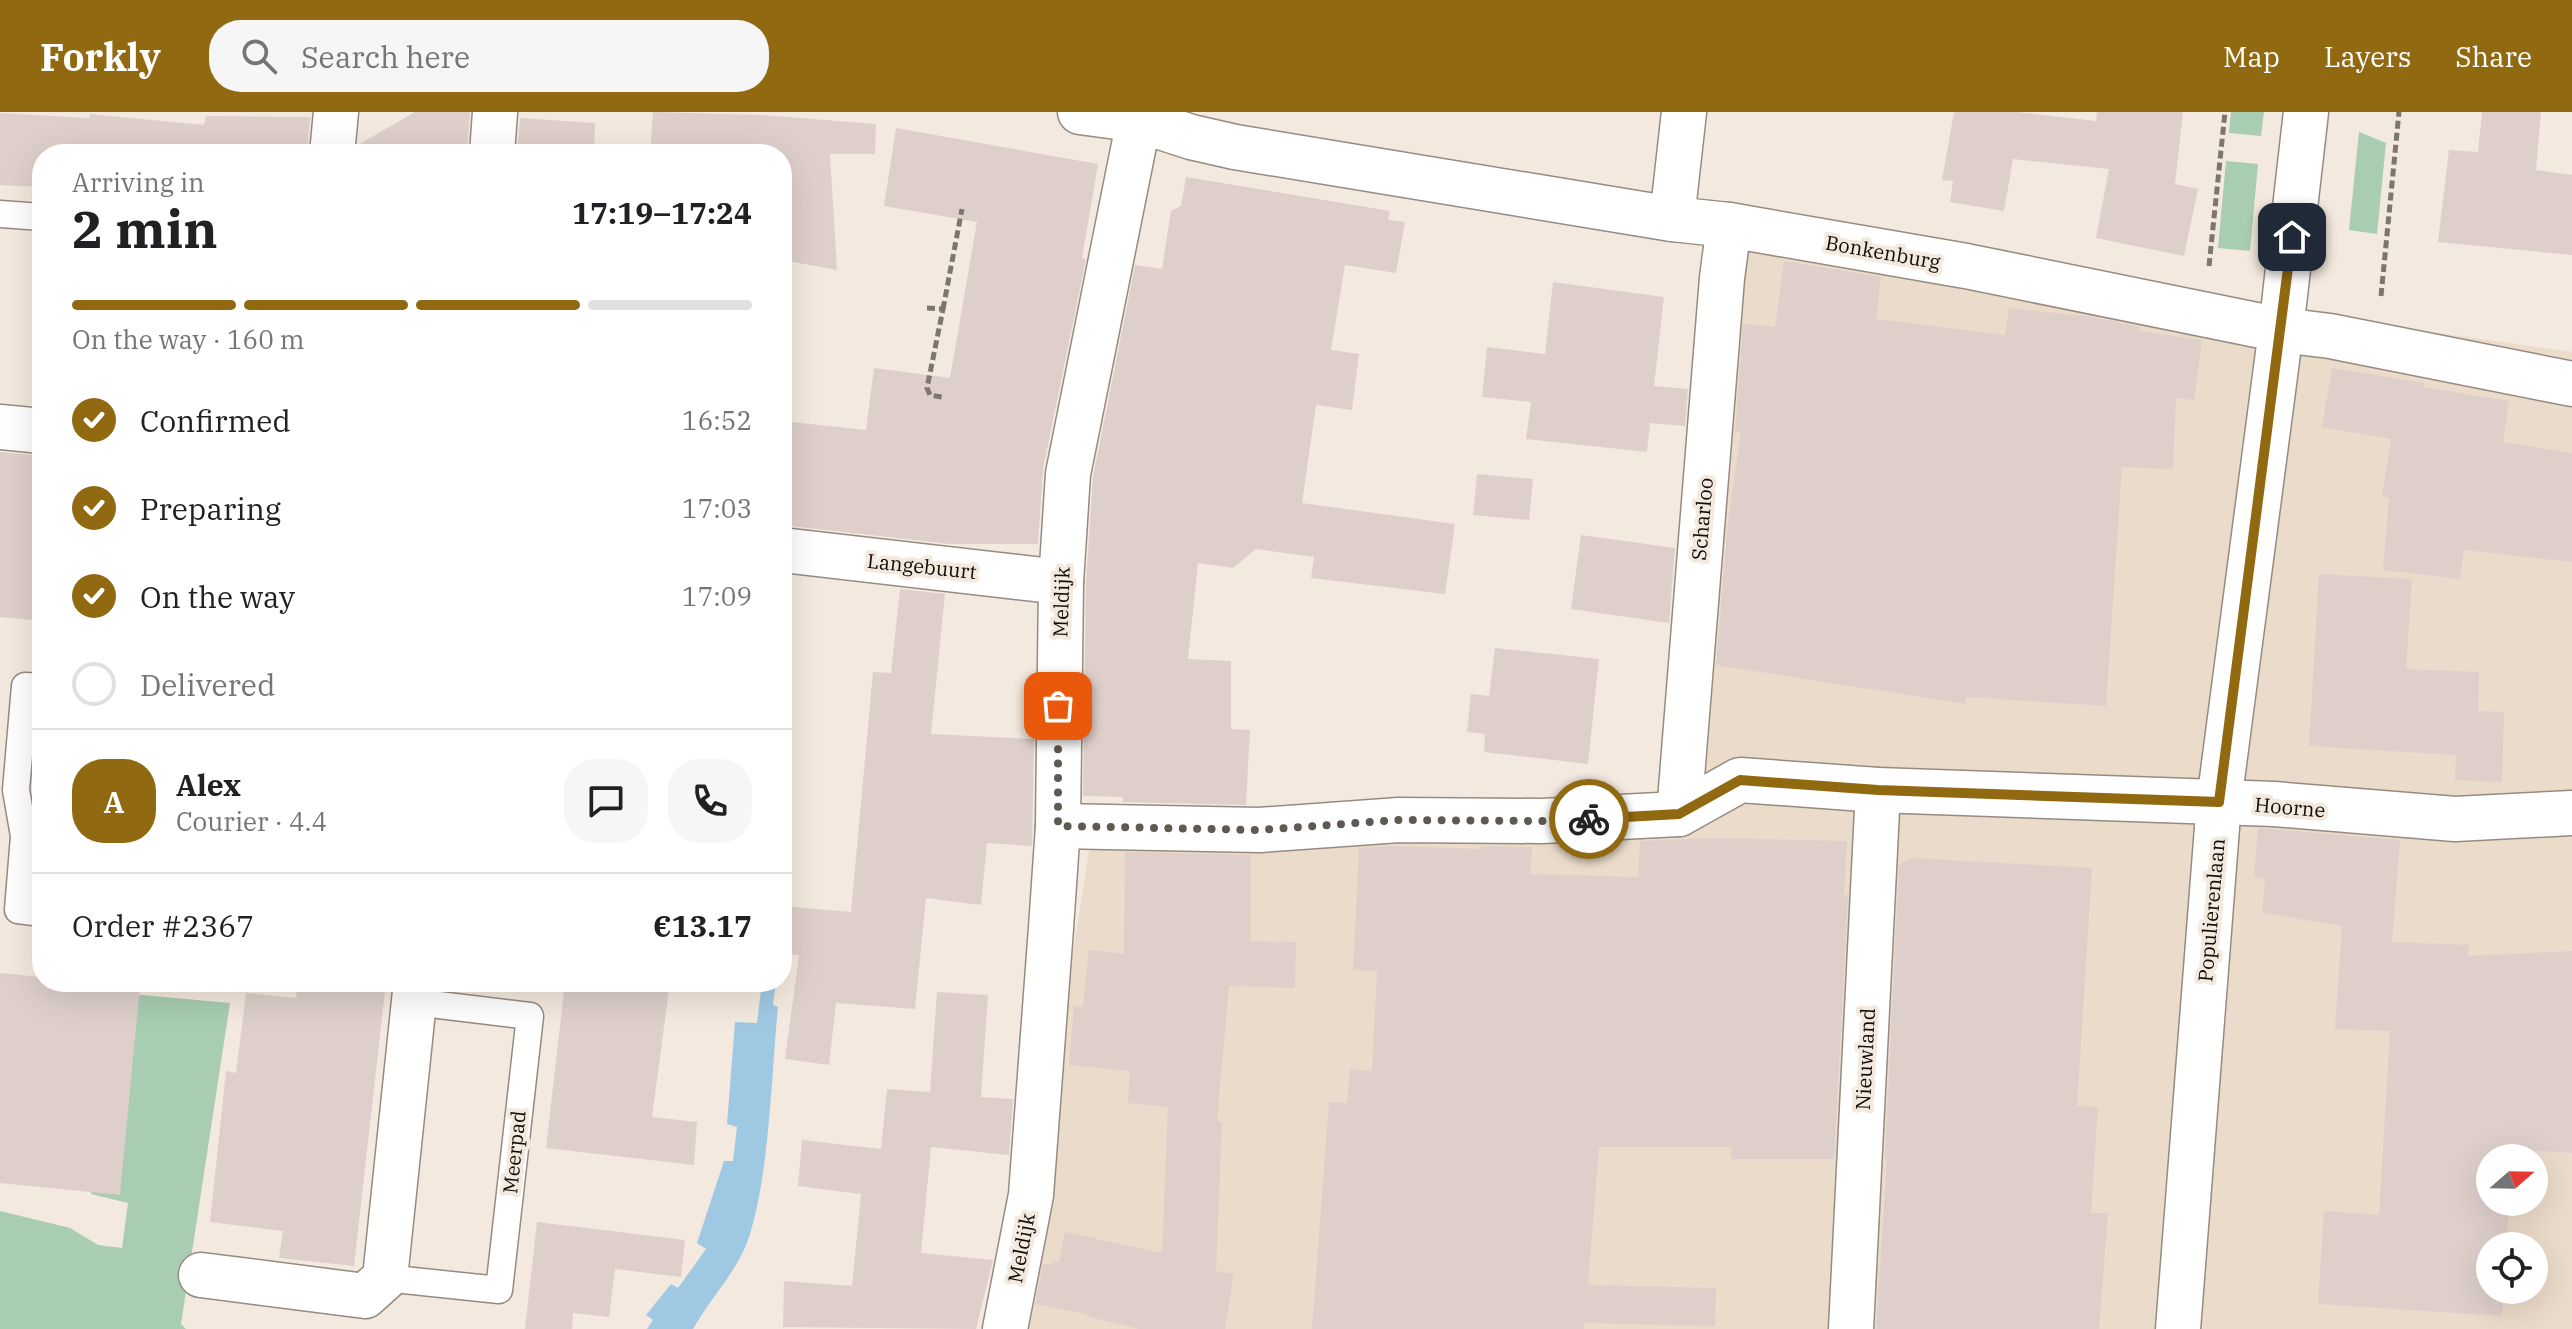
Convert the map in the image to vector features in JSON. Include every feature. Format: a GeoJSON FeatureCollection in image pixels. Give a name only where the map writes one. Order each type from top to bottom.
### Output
{"type":"FeatureCollection","features":[{"type":"Feature","properties":{"kind":"street"},"geometry":{"type":"LineString","coordinates":[[333,144],[336,112]]}},
{"type":"Feature","properties":{"kind":"street"},"geometry":{"type":"LineString","coordinates":[[493,144],[495,112]]}},
{"type":"Feature","properties":{"kind":"street","name":"Bonkenburg"},"geometry":{"type":"LineString","coordinates":[[1080,112],[1193,125],[1672,219],[1729,225],[1966,266],[2281,330],[2572,384]]}},
{"type":"Feature","properties":{"kind":"street"},"geometry":{"type":"LineString","coordinates":[[1672,219],[1684,112]]}},
{"type":"Feature","properties":{"kind":"street","name":"Populierenlaan"},"geometry":{"type":"LineString","coordinates":[[2178,1329],[2219,802],[2281,330],[2306,112]]}},
{"type":"Feature","properties":{"kind":"street","name":"Meldijk"},"geometry":{"type":"LineString","coordinates":[[1005,1329],[1031,1195],[1058,826],[1061,582],[1068,474],[1139,120]]}},
{"type":"Feature","properties":{"kind":"street","name":"Scharloo"},"geometry":{"type":"LineString","coordinates":[[1679,814],[1722,278],[1729,225]]}},
{"type":"Feature","properties":{"kind":"street"},"geometry":{"type":"LineString","coordinates":[[0,427],[32,430]]}},
{"type":"Feature","properties":{"kind":"street","name":"Langebuurt"},"geometry":{"type":"LineString","coordinates":[[792,551],[1061,582]]}},
{"type":"Feature","properties":{"kind":"street","name":"Hoorne"},"geometry":{"type":"LineString","coordinates":[[1058,826],[1259,830],[1399,820],[1542,821],[1679,814],[1740,780],[1878,790],[2274,804],[2455,819],[2572,813]]}},
{"type":"Feature","properties":{"kind":"street","name":"Nieuwland"},"geometry":{"type":"LineString","coordinates":[[1851,1329],[1878,790]]}},
{"type":"Feature","properties":{"kind":"street","name":"Meerpad"},"geometry":{"type":"LineString","coordinates":[[385,1278],[415,992]]}},
{"type":"Feature","properties":{"kind":"street"},"geometry":{"type":"LineString","coordinates":[[201,1275],[365,1296],[385,1278]]}},
{"type":"Feature","properties":{"kind":"lane"},"geometry":{"type":"LineString","coordinates":[[0,214],[32,216]]}},
{"type":"Feature","properties":{"kind":"lane"},"geometry":{"type":"LineString","coordinates":[[32,686],[25,686],[16,790],[24,836],[18,910],[32,912]]}},
{"type":"Feature","properties":{"kind":"lane","name":"Meerpad"},"geometry":{"type":"LineString","coordinates":[[385,1278],[499,1290],[530,1016],[415,992]]}},
{"type":"Feature","properties":{"kind":"path"},"geometry":{"type":"LineString","coordinates":[[2204,315],[2225,112]]}},
{"type":"Feature","properties":{"kind":"path"},"geometry":{"type":"LineString","coordinates":[[2374,345],[2388,242],[2399,112]]}},
{"type":"Feature","properties":{"kind":"path"},"geometry":{"type":"LineString","coordinates":[[942,397],[930,395],[927,388],[962,209]]}},
{"type":"Feature","properties":{"kind":"path"},"geometry":{"type":"LineString","coordinates":[[927,308],[943,309]]}},
{"type":"Feature","properties":{"kind":"shaded area"},"geometry":{"type":"Polygon","coordinates":[[[1731,232],[2572,352],[2572,1329],[1013,1329],[1090,845],[1657,835],[1731,232]]]}},
{"type":"Feature","properties":{"kind":"green space"},"geometry":{"type":"Polygon","coordinates":[[[2231,112],[2264,112],[2261,136],[2229,133],[2231,112]]]}},
{"type":"Feature","properties":{"kind":"green space"},"geometry":{"type":"Polygon","coordinates":[[[2359,132],[2386,143],[2377,234],[2349,230],[2359,132]]]}},
{"type":"Feature","properties":{"kind":"green space"},"geometry":{"type":"Polygon","coordinates":[[[2226,161],[2258,164],[2250,251],[2218,248],[2226,161]]]}},
{"type":"Feature","properties":{"kind":"green space"},"geometry":{"type":"Polygon","coordinates":[[[131,994],[230,1003],[181,1324],[186,1329],[0,1329],[0,1211],[70,1228],[98,1245],[122,1248],[128,1203],[91,1194],[104,1104],[131,994]]]}},
{"type":"Feature","properties":{"kind":"water"},"geometry":{"type":"Polygon","coordinates":[[[761,992],[775,992],[773,1005],[778,1007],[766,1152],[750,1234],[732,1271],[693,1329],[647,1329],[653,1320],[646,1315],[671,1284],[678,1288],[706,1249],[697,1243],[724,1161],[733,1161],[737,1127],[727,1124],[735,1022],[757,1023],[761,992]]]}},
{"type":"Feature","properties":{"kind":"building"},"geometry":{"type":"Polygon","coordinates":[[[415,112],[470,112],[468,144],[360,144],[415,112]]]}},
{"type":"Feature","properties":{"kind":"building"},"geometry":{"type":"Polygon","coordinates":[[[653,112],[761,115],[876,124],[875,154],[830,154],[837,270],[792,262],[792,144],[651,144],[653,112]]]}},
{"type":"Feature","properties":{"kind":"building"},"geometry":{"type":"Polygon","coordinates":[[[1954,112],[2016,112],[2096,121],[2097,112],[2183,112],[2175,184],[2198,189],[2184,256],[2096,238],[2109,169],[2013,159],[2004,211],[1950,202],[1953,181],[1942,180],[1954,112]]]}},
{"type":"Feature","properties":{"kind":"building"},"geometry":{"type":"Polygon","coordinates":[[[2482,112],[2541,112],[2536,170],[2572,175],[2572,255],[2438,242],[2449,150],[2478,152],[2482,112]]]}},
{"type":"Feature","properties":{"kind":"building"},"geometry":{"type":"Polygon","coordinates":[[[0,113],[89,118],[90,114],[204,125],[206,116],[310,117],[308,144],[32,144],[32,187],[0,185],[0,113]]]}},
{"type":"Feature","properties":{"kind":"building"},"geometry":{"type":"Polygon","coordinates":[[[520,118],[595,123],[594,144],[518,144],[520,118]]]}},
{"type":"Feature","properties":{"kind":"building"},"geometry":{"type":"Polygon","coordinates":[[[896,128],[1098,164],[1082,258],[1086,259],[1043,469],[1038,544],[950,544],[792,526],[792,422],[866,430],[874,368],[950,378],[977,222],[884,206],[896,128]]]}},
{"type":"Feature","properties":{"kind":"building"},"geometry":{"type":"Polygon","coordinates":[[[1186,177],[1390,211],[1388,220],[1405,222],[1396,273],[1345,265],[1331,350],[1359,354],[1352,410],[1316,405],[1302,503],[1455,524],[1445,594],[1311,578],[1314,557],[1256,549],[1233,568],[1198,563],[1188,659],[1231,661],[1231,729],[1250,730],[1246,805],[1123,802],[1123,797],[1083,796],[1086,583],[1093,477],[1135,265],[1162,269],[1171,211],[1181,206],[1186,177]]]}},
{"type":"Feature","properties":{"kind":"building"},"geometry":{"type":"Polygon","coordinates":[[[1784,261],[1881,277],[1876,319],[2005,335],[2009,308],[2086,316],[2140,327],[2140,331],[2202,340],[2194,400],[2176,398],[2173,469],[2122,467],[2106,706],[1966,697],[1965,704],[1716,665],[1728,521],[1741,432],[1735,432],[1743,324],[1775,327],[1784,261]]]}},
{"type":"Feature","properties":{"kind":"building"},"geometry":{"type":"Polygon","coordinates":[[[1553,282],[1664,297],[1654,386],[1688,389],[1685,426],[1650,423],[1647,452],[1526,439],[1531,402],[1482,397],[1487,347],[1545,354],[1553,282]]]}},
{"type":"Feature","properties":{"kind":"building"},"geometry":{"type":"Polygon","coordinates":[[[2332,368],[2509,401],[2503,442],[2572,453],[2572,562],[2464,550],[2460,579],[2383,570],[2389,498],[2382,496],[2391,439],[2322,427],[2332,368]]]}},
{"type":"Feature","properties":{"kind":"building"},"geometry":{"type":"Polygon","coordinates":[[[0,452],[32,455],[32,620],[0,617],[0,452]]]}},
{"type":"Feature","properties":{"kind":"building"},"geometry":{"type":"Polygon","coordinates":[[[1477,474],[1533,479],[1529,520],[1473,515],[1477,474]]]}},
{"type":"Feature","properties":{"kind":"building"},"geometry":{"type":"Polygon","coordinates":[[[1581,535],[1675,548],[1669,623],[1571,609],[1581,535]]]}},
{"type":"Feature","properties":{"kind":"building"},"geometry":{"type":"Polygon","coordinates":[[[2319,574],[2412,579],[2406,669],[2479,672],[2478,711],[2504,712],[2502,782],[2455,780],[2456,755],[2309,746],[2319,574]]]}},
{"type":"Feature","properties":{"kind":"building"},"geometry":{"type":"Polygon","coordinates":[[[900,589],[945,594],[931,734],[1034,739],[1032,846],[987,843],[981,905],[926,898],[915,1009],[836,1003],[829,1065],[785,1059],[799,955],[792,954],[792,907],[851,912],[873,672],[891,673],[900,589]]]}},
{"type":"Feature","properties":{"kind":"building"},"geometry":{"type":"Polygon","coordinates":[[[1495,648],[1599,659],[1588,764],[1484,752],[1485,734],[1467,732],[1471,694],[1489,696],[1495,648]]]}},
{"type":"Feature","properties":{"kind":"building"},"geometry":{"type":"Polygon","coordinates":[[[2258,828],[2400,840],[2392,942],[2469,945],[2468,956],[2572,951],[2572,1153],[2548,1151],[2548,1144],[2476,1144],[2476,1216],[2508,1216],[2507,1232],[2476,1232],[2476,1304],[2502,1304],[2502,1316],[2318,1304],[2324,1211],[2379,1215],[2390,1031],[2335,1029],[2342,926],[2262,913],[2265,879],[2254,877],[2258,828]]]}},
{"type":"Feature","properties":{"kind":"building"},"geometry":{"type":"Polygon","coordinates":[[[1713,838],[1847,841],[1844,896],[1848,894],[1834,1159],[1731,1159],[1732,1147],[1599,1147],[1588,1285],[1716,1288],[1715,1326],[1585,1323],[1584,1329],[1312,1329],[1329,1102],[1347,1103],[1350,1069],[1372,1071],[1377,971],[1353,970],[1359,848],[1532,847],[1530,874],[1638,877],[1640,841],[1713,838]]]}},
{"type":"Feature","properties":{"kind":"building"},"geometry":{"type":"Polygon","coordinates":[[[1125,852],[1251,855],[1250,941],[1296,942],[1295,988],[1229,986],[1217,1121],[1222,1122],[1216,1271],[1234,1274],[1225,1329],[1139,1329],[1035,1304],[1043,1264],[1059,1262],[1065,1232],[1162,1253],[1168,1107],[1128,1103],[1130,1071],[1069,1065],[1074,1006],[1083,1007],[1089,950],[1124,954],[1125,852]]]}},
{"type":"Feature","properties":{"kind":"building"},"geometry":{"type":"Polygon","coordinates":[[[1911,858],[2092,868],[2077,1106],[2098,1107],[2091,1213],[2108,1213],[2099,1329],[1876,1329],[1887,1159],[1899,864],[1911,858]]]}},
{"type":"Feature","properties":{"kind":"building"},"geometry":{"type":"Polygon","coordinates":[[[0,973],[32,976],[32,992],[139,992],[120,1195],[0,1183],[0,973]]]}},
{"type":"Feature","properties":{"kind":"building"},"geometry":{"type":"Polygon","coordinates":[[[297,992],[385,992],[354,1266],[279,1258],[283,1231],[210,1222],[226,1071],[236,1073],[246,993],[296,998],[297,992]]]}},
{"type":"Feature","properties":{"kind":"building"},"geometry":{"type":"Polygon","coordinates":[[[564,992],[669,992],[652,1117],[697,1122],[694,1165],[546,1148],[564,992]]]}},
{"type":"Feature","properties":{"kind":"building"},"geometry":{"type":"Polygon","coordinates":[[[937,992],[988,995],[981,1097],[1013,1099],[1009,1155],[931,1147],[921,1253],[993,1260],[976,1329],[783,1327],[784,1281],[852,1286],[861,1194],[798,1186],[802,1140],[881,1149],[887,1089],[930,1092],[937,992]]]}},
{"type":"Feature","properties":{"kind":"building"},"geometry":{"type":"Polygon","coordinates":[[[537,1222],[685,1240],[681,1277],[615,1269],[609,1317],[573,1313],[572,1329],[525,1329],[537,1222]]]}},
{"type":"Feature","properties":{"kind":"way so far"},"geometry":{"type":"LineString","coordinates":[[1058,706],[1058,826],[1259,830],[1399,820],[1589,819]]}},
{"type":"Feature","properties":{"kind":"route"},"geometry":{"type":"LineString","coordinates":[[1589,819],[1679,814],[1740,780],[1878,790],[2219,802],[2292,237]]}}]}
